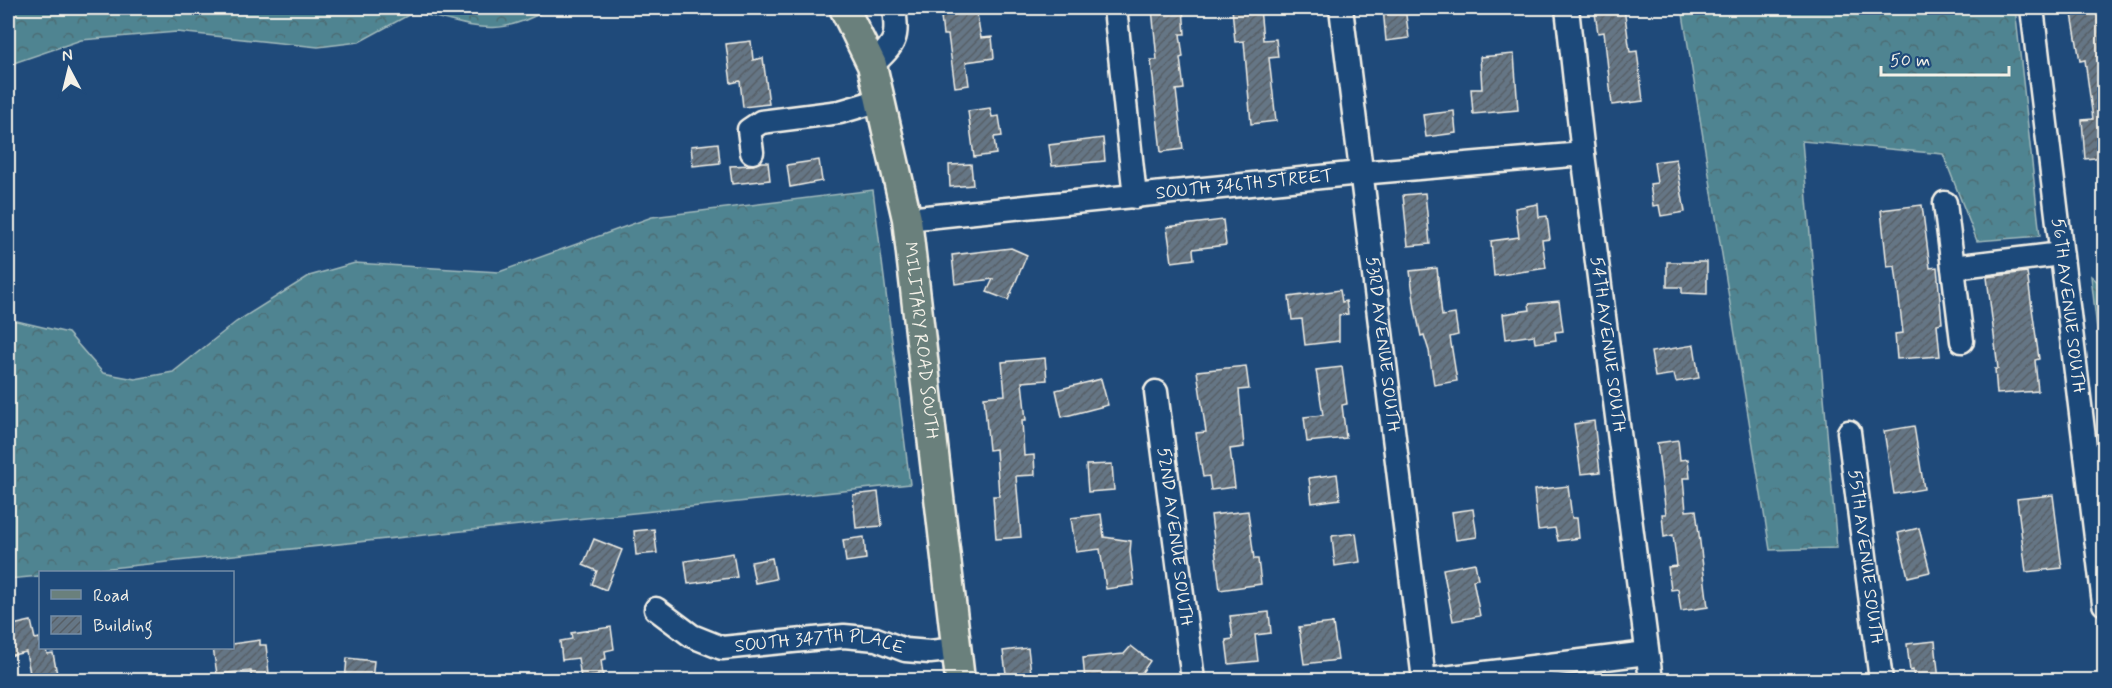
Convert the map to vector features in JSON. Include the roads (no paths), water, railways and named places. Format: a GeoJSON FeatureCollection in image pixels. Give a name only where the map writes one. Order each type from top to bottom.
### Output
{"type":"FeatureCollection","features":[{"type":"Feature","properties":{"kind":"main road","name":"MILITARY ROAD SOUTH"},"geometry":{"type":"LineString","coordinates":[[844,8],[872,64],[907,219],[960,681]]}},
{"type":"Feature","properties":{"kind":"street"},"geometry":{"type":"LineString","coordinates":[[872,64],[892,47],[896,28],[894,8]]}},
{"type":"Feature","properties":{"kind":"street"},"geometry":{"type":"LineString","coordinates":[[1115,8],[1135,197]]}},
{"type":"Feature","properties":{"kind":"street","name":"53RD AVENUE SOUTH"},"geometry":{"type":"LineString","coordinates":[[1341,8],[1425,681]]}},
{"type":"Feature","properties":{"kind":"street","name":"54TH AVENUE SOUTH"},"geometry":{"type":"LineString","coordinates":[[1567,8],[1583,154],[1651,681]]}},
{"type":"Feature","properties":{"kind":"street","name":"56TH AVENUE SOUTH"},"geometry":{"type":"LineString","coordinates":[[2032,8],[2104,604]]}},
{"type":"Feature","properties":{"kind":"street"},"geometry":{"type":"LineString","coordinates":[[752,152],[748,130],[761,122],[840,112],[881,100]]}},
{"type":"Feature","properties":{"kind":"street","name":"SOUTH 346TH STREET"},"geometry":{"type":"LineString","coordinates":[[907,219],[1360,173],[1583,154]]}},
{"type":"Feature","properties":{"kind":"street"},"geometry":{"type":"LineString","coordinates":[[1945,203],[1962,341]]}},
{"type":"Feature","properties":{"kind":"street"},"geometry":{"type":"LineString","coordinates":[[1953,267],[2061,254]]}},
{"type":"Feature","properties":{"kind":"street","name":"52ND AVENUE SOUTH"},"geometry":{"type":"LineString","coordinates":[[1156,392],[1193,681]]}},
{"type":"Feature","properties":{"kind":"street","name":"55TH AVENUE SOUTH"},"geometry":{"type":"LineString","coordinates":[[1850,432],[1881,681]]}},
{"type":"Feature","properties":{"kind":"street","name":"SOUTH 347TH PLACE"},"geometry":{"type":"LineString","coordinates":[[656,609],[692,636],[722,648],[844,636],[876,639],[904,650],[930,652],[956,649]]}},
{"type":"Feature","properties":{"kind":"street"},"geometry":{"type":"LineString","coordinates":[[1425,681],[1647,653]]}}]}
